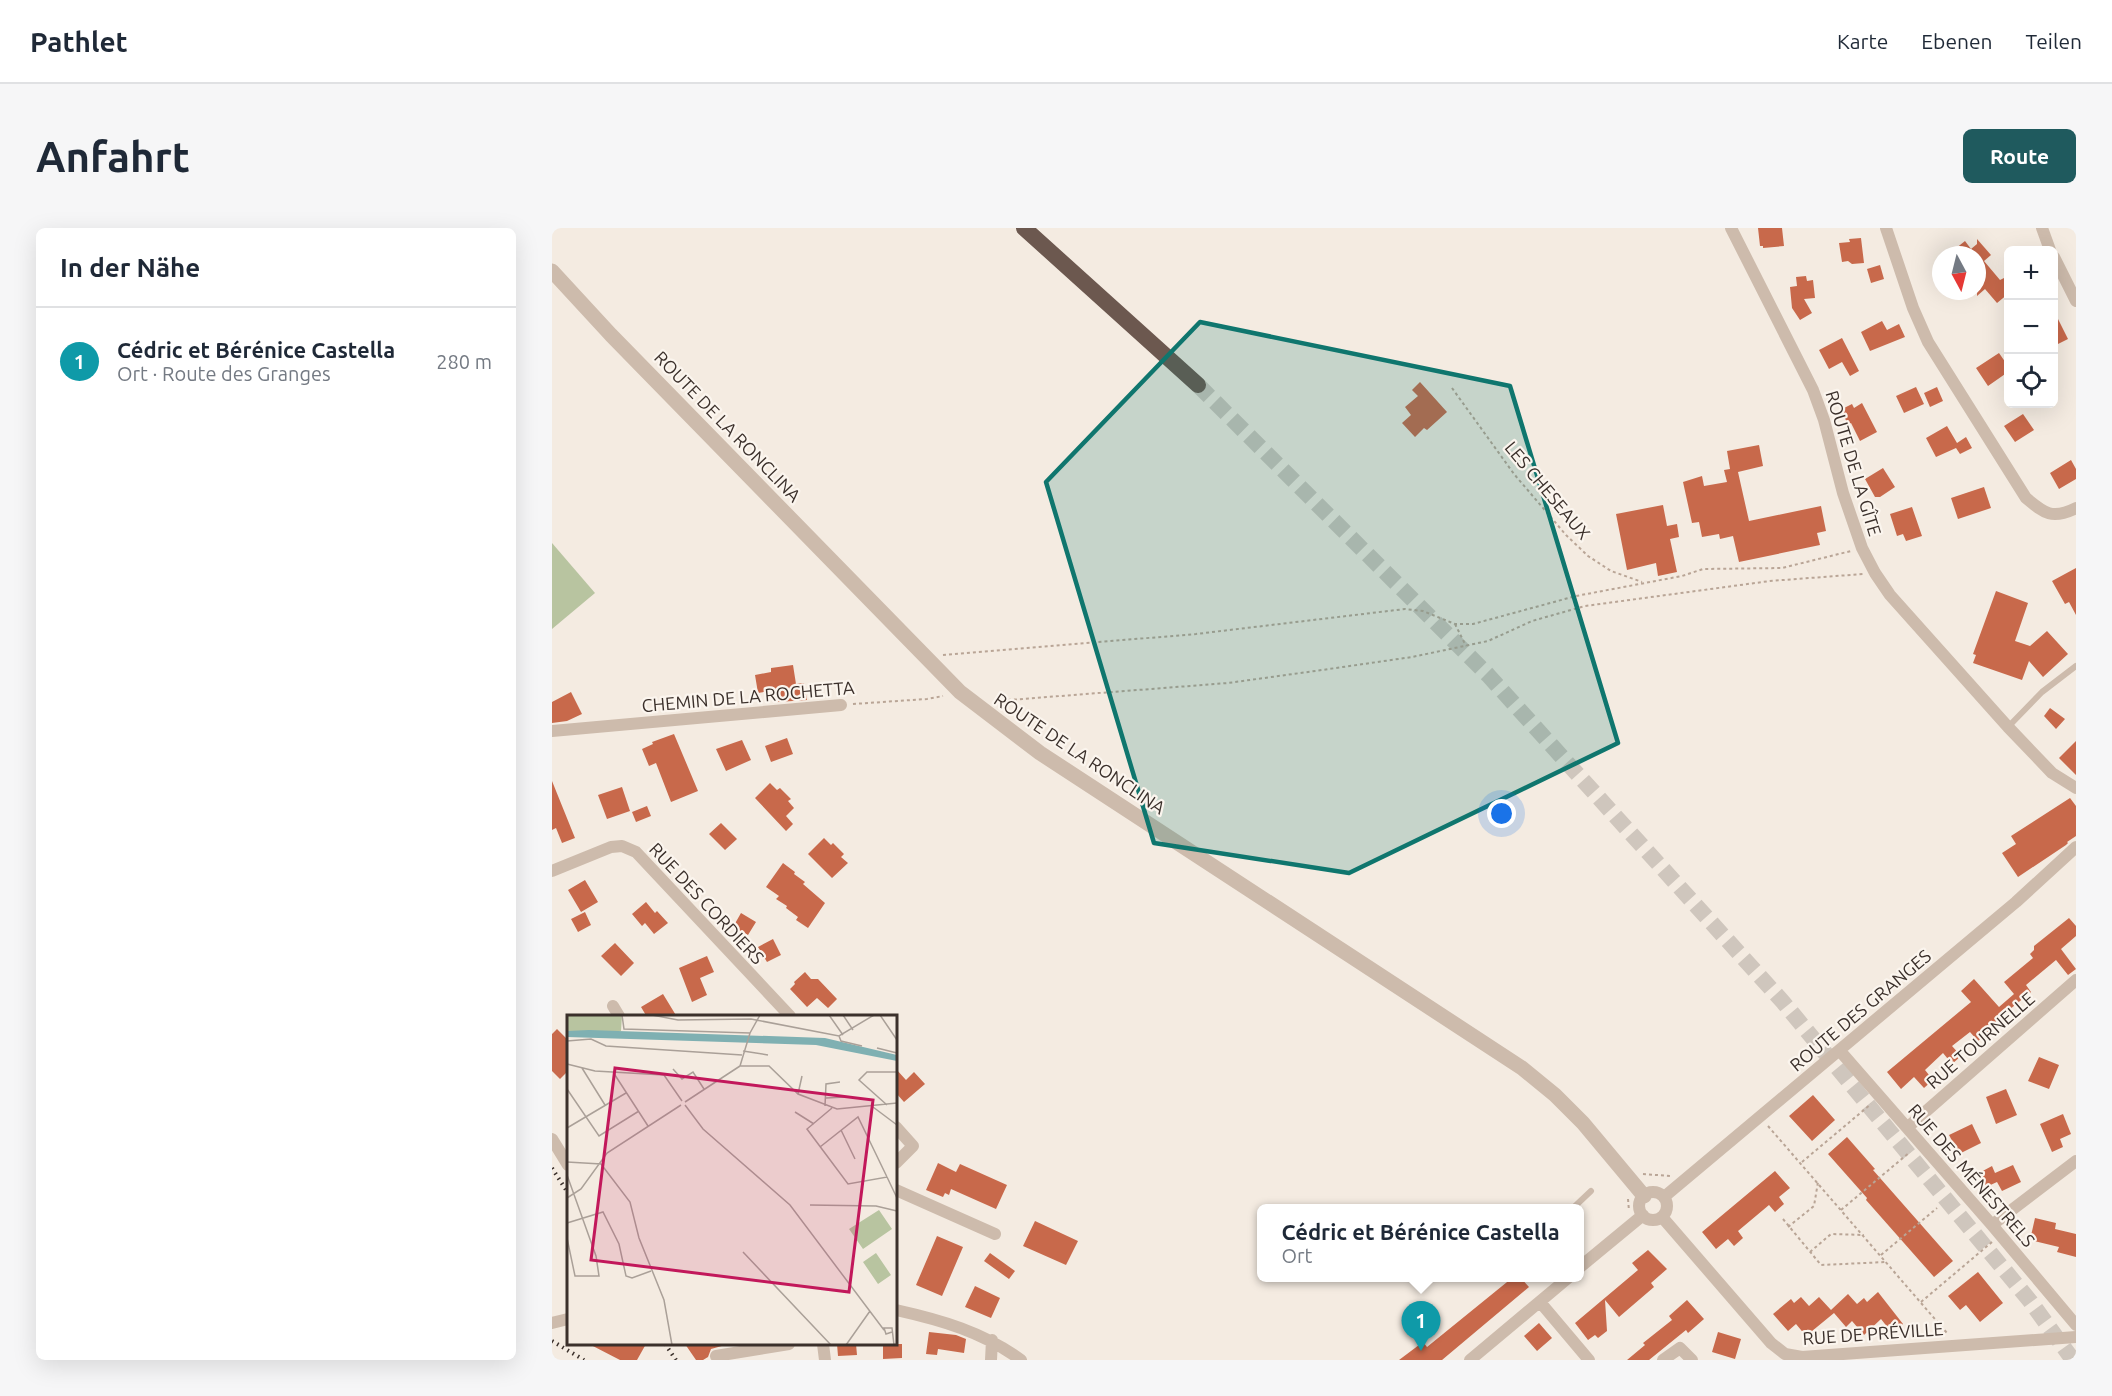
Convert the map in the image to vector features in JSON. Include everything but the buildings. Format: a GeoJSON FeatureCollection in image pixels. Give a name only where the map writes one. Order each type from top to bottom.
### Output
{"type":"FeatureCollection","features":[{"type":"Feature","properties":{"kind":"highway"},"geometry":{"type":"LineString","coordinates":[[1024,228],[1198,385]]}},
{"type":"Feature","properties":{"kind":"street","name":"ROUTE DE LA GÎTE"},"geometry":{"type":"LineString","coordinates":[[1731,228],[1813,390],[1824,420],[1843,493],[1862,548],[1875,573],[1890,595],[2008,727],[2052,773],[2076,788]]}},
{"type":"Feature","properties":{"kind":"street"},"geometry":{"type":"LineString","coordinates":[[1886,228],[1913,308],[1928,342],[2026,498],[2045,513],[2066,513],[2076,508]]}},
{"type":"Feature","properties":{"kind":"street"},"geometry":{"type":"LineString","coordinates":[[2042,228],[2049,246]]}},
{"type":"Feature","properties":{"kind":"street"},"geometry":{"type":"LineString","coordinates":[[2058,265],[2076,301]]}},
{"type":"Feature","properties":{"kind":"street","name":"ROUTE DE LA RONCLINA"},"geometry":{"type":"LineString","coordinates":[[552,271],[927,661],[978,707],[1040,753],[1521,1068],[1555,1095],[1644,1196]]}},
{"type":"Feature","properties":{"kind":"street","name":"CHEMIN DE LA ROCHETTA"},"geometry":{"type":"LineString","coordinates":[[552,731],[841,705]]}},
{"type":"Feature","properties":{"kind":"street","name":"RUE DES CORDIERS"},"geometry":{"type":"LineString","coordinates":[[552,871],[611,848],[622,846],[636,852],[788,1015]]}},
{"type":"Feature","properties":{"kind":"street","name":"ROUTE DES GRANGES"},"geometry":{"type":"LineString","coordinates":[[1664,1197],[2016,902],[2076,847]]}},
{"type":"Feature","properties":{"kind":"street","name":"RUE TOURNELLE"},"geometry":{"type":"LineString","coordinates":[[1908,1127],[2076,980]]}},
{"type":"Feature","properties":{"kind":"street","name":"RUE DES MÉNESTRELS"},"geometry":{"type":"LineString","coordinates":[[1840,1051],[1908,1127],[2076,1325]]}},
{"type":"Feature","properties":{"kind":"street"},"geometry":{"type":"LineString","coordinates":[[897,1128],[913,1146],[897,1162]]}},
{"type":"Feature","properties":{"kind":"street"},"geometry":{"type":"LineString","coordinates":[[552,1139],[567,1163]]}},
{"type":"Feature","properties":{"kind":"street"},"geometry":{"type":"LineString","coordinates":[[1992,1225],[2076,1161]]}},
{"type":"Feature","properties":{"kind":"street"},"geometry":{"type":"LineString","coordinates":[[897,1190],[995,1234]]}},
{"type":"Feature","properties":{"kind":"street"},"geometry":{"type":"LineString","coordinates":[[1654,1192],[1664,1197],[1667,1207],[1662,1217],[1650,1219],[1643,1215],[1640,1205],[1644,1196],[1654,1192]]}},
{"type":"Feature","properties":{"kind":"street"},"geometry":{"type":"LineString","coordinates":[[1584,1264],[1643,1215]]}},
{"type":"Feature","properties":{"kind":"street","name":"RUE DE PRÉVILLE"},"geometry":{"type":"LineString","coordinates":[[1662,1217],[1771,1343],[1785,1354],[1802,1357],[2076,1338]]}},
{"type":"Feature","properties":{"kind":"street"},"geometry":{"type":"LineString","coordinates":[[1470,1360],[1540,1302],[1559,1282]]}},
{"type":"Feature","properties":{"kind":"street"},"geometry":{"type":"LineString","coordinates":[[1540,1302],[1588,1360]]}},
{"type":"Feature","properties":{"kind":"street"},"geometry":{"type":"LineString","coordinates":[[897,1310],[942,1321],[992,1340],[1021,1360]]}},
{"type":"Feature","properties":{"kind":"street"},"geometry":{"type":"LineString","coordinates":[[552,1323],[567,1319]]}},
{"type":"Feature","properties":{"kind":"street"},"geometry":{"type":"LineString","coordinates":[[991,1360],[992,1340]]}},
{"type":"Feature","properties":{"kind":"street"},"geometry":{"type":"LineString","coordinates":[[716,1356],[783,1345]]}},
{"type":"Feature","properties":{"kind":"street"},"geometry":{"type":"LineString","coordinates":[[823,1345],[825,1360]]}},
{"type":"Feature","properties":{"kind":"street"},"geometry":{"type":"LineString","coordinates":[[1663,1360],[1680,1348],[1692,1360]]}},
{"type":"Feature","properties":{"kind":"lane"},"geometry":{"type":"LineString","coordinates":[[2008,727],[2042,692],[2076,666]]}},
{"type":"Feature","properties":{"kind":"lane"},"geometry":{"type":"LineString","coordinates":[[1578,1204],[1591,1191]]}},
{"type":"Feature","properties":{"kind":"path","name":"LES CHESEAUX"},"geometry":{"type":"LineString","coordinates":[[1452,388],[1514,474],[1566,535],[1588,556],[1611,571],[1645,584]]}},
{"type":"Feature","properties":{"kind":"path"},"geometry":{"type":"LineString","coordinates":[[927,661],[945,655],[1196,634],[1405,609],[1423,611],[1455,624],[1473,624],[1576,596],[1645,584],[1703,569],[1782,568],[1862,548]]}},
{"type":"Feature","properties":{"kind":"path"},"geometry":{"type":"LineString","coordinates":[[978,707],[984,702],[1228,683],[1412,657],[1488,641],[1532,621],[1585,606],[1770,581],[1875,573]]}},
{"type":"Feature","properties":{"kind":"path"},"geometry":{"type":"LineString","coordinates":[[1455,624],[1466,646]]}},
{"type":"Feature","properties":{"kind":"path","name":"CHEMIN DE LA ROCHETTA"},"geometry":{"type":"LineString","coordinates":[[841,705],[927,699],[948,695]]}},
{"type":"Feature","properties":{"kind":"path"},"geometry":{"type":"LineString","coordinates":[[1801,1162],[1875,1100]]}},
{"type":"Feature","properties":{"kind":"path"},"geometry":{"type":"LineString","coordinates":[[1764,1122],[1953,1340]]}},
{"type":"Feature","properties":{"kind":"path"},"geometry":{"type":"LineString","coordinates":[[1841,1210],[1916,1147]]}},
{"type":"Feature","properties":{"kind":"path"},"geometry":{"type":"LineString","coordinates":[[1629,1180],[1637,1173],[1673,1176],[1680,1185]]}},
{"type":"Feature","properties":{"kind":"path"},"geometry":{"type":"LineString","coordinates":[[1788,1227],[1814,1206],[1818,1182]]}},
{"type":"Feature","properties":{"kind":"path"},"geometry":{"type":"LineString","coordinates":[[1881,1255],[1937,1208]]}},
{"type":"Feature","properties":{"kind":"path"},"geometry":{"type":"LineString","coordinates":[[1783,1219],[1821,1265],[1886,1262]]}},
{"type":"Feature","properties":{"kind":"path"},"geometry":{"type":"LineString","coordinates":[[1810,1252],[1831,1234],[1864,1235]]}},
{"type":"Feature","properties":{"kind":"path"},"geometry":{"type":"LineString","coordinates":[[1921,1302],[1995,1240]]}},
{"type":"Feature","properties":{"kind":"highlighted area"},"geometry":{"type":"Polygon","coordinates":[[[1200,322],[1510,386],[1618,743],[1349,873],[1154,843],[1046,482],[1200,322]]]}},
{"type":"Feature","properties":{"kind":"green space"},"geometry":{"type":"Polygon","coordinates":[[[552,543],[595,593],[552,629],[552,543]]]}},
{"type":"Feature","properties":{"kind":"tunnel"},"geometry":{"type":"LineString","coordinates":[[1198,385],[1488,675],[1783,1002],[2030,1301],[2073,1360]]}},
{"type":"Feature","properties":{"kind":"railway"},"geometry":{"type":"LineString","coordinates":[[552,1168],[567,1191]]}},
{"type":"Feature","properties":{"kind":"railway"},"geometry":{"type":"LineString","coordinates":[[552,1341],[584,1360]]}},
{"type":"Feature","properties":{"kind":"railway"},"geometry":{"type":"LineString","coordinates":[[666,1345],[676,1360]]}},
{"type":"Feature","properties":{"kind":"place","name":"Cédric et Bérénice Castella"},"geometry":{"type":"Point","coordinates":[1421,1351]}}]}
